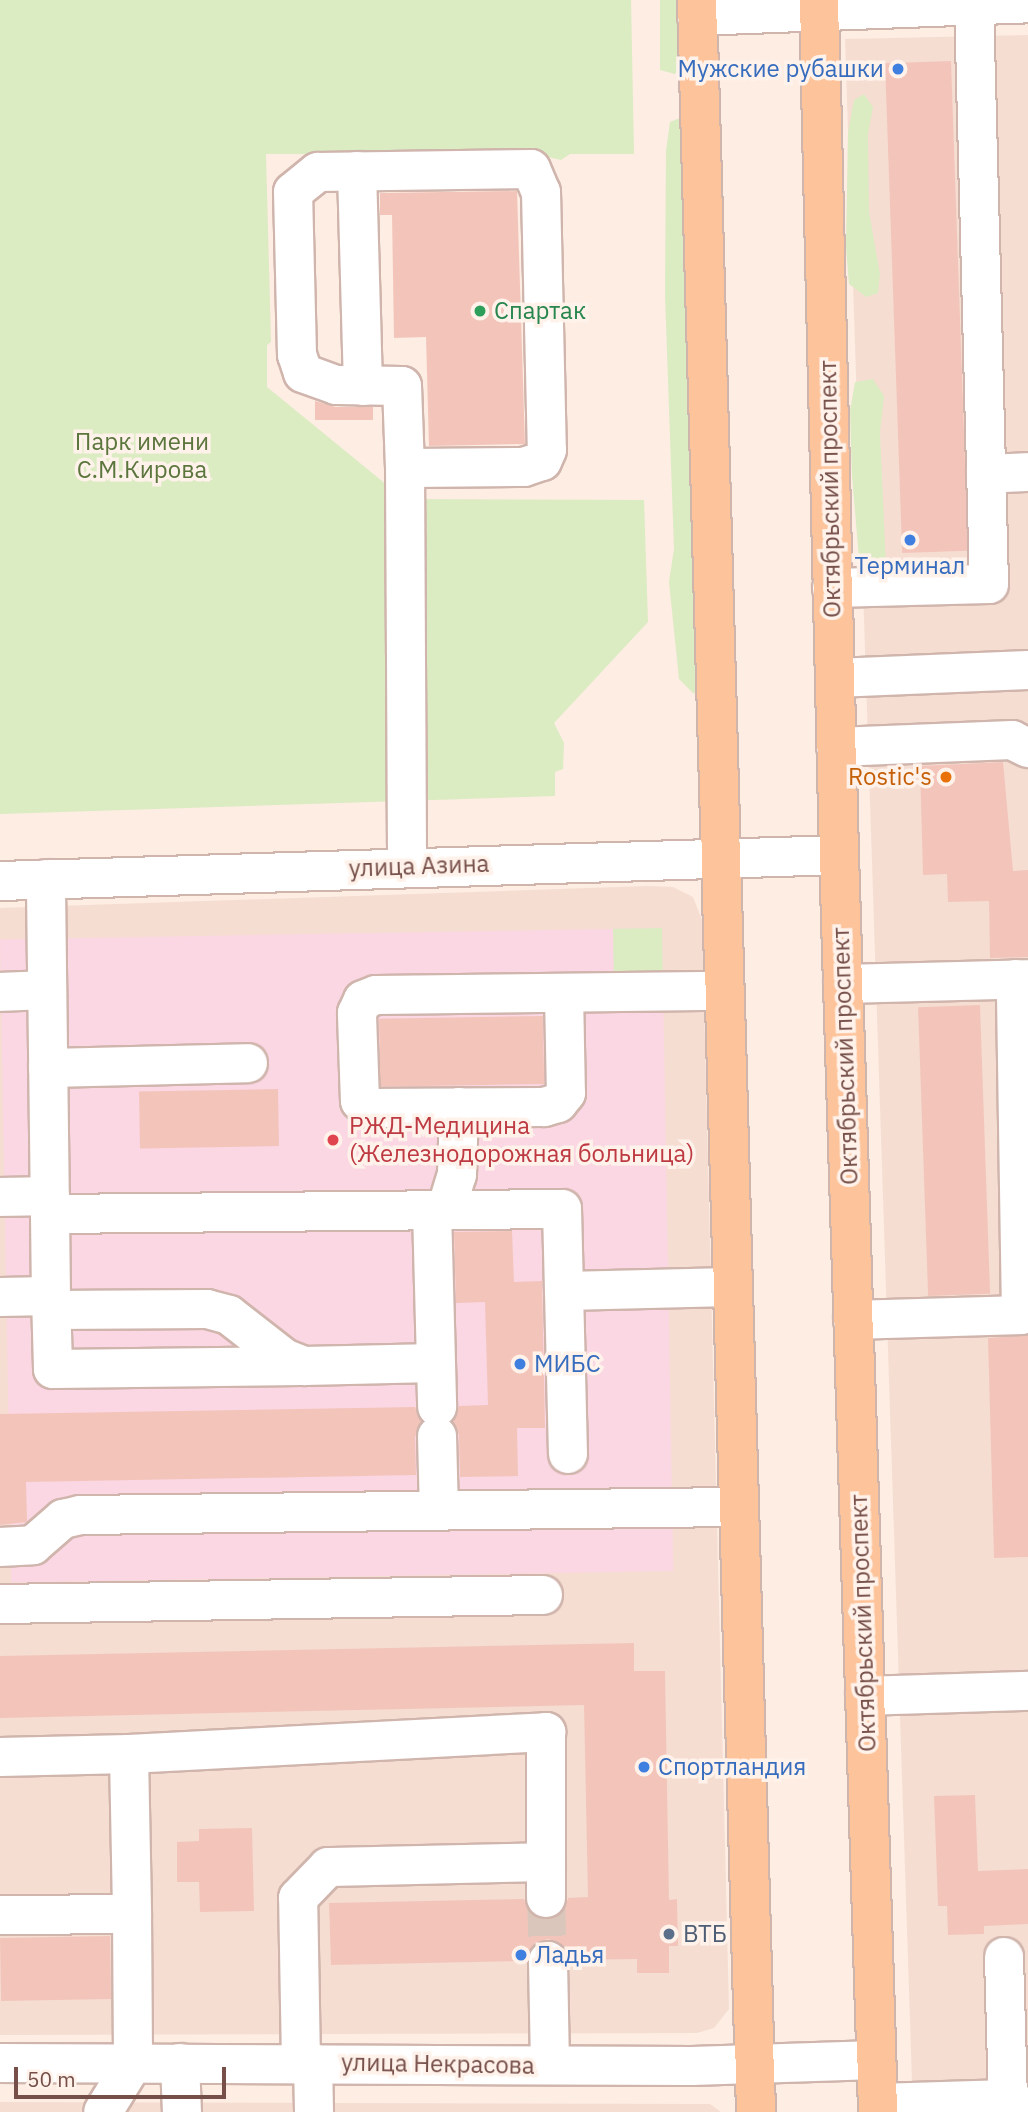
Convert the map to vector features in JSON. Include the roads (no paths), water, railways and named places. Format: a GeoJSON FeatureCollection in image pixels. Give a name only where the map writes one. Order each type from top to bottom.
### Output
{"type":"FeatureCollection","features":[{"type":"Feature","properties":{"kind":"main road","name":"Октябрьский проспект"},"geometry":{"type":"LineString","coordinates":[[819,5],[842,984],[878,2108]]}},
{"type":"Feature","properties":{"kind":"main road"},"geometry":{"type":"LineString","coordinates":[[697,8],[755,2112]]}},
{"type":"Feature","properties":{"kind":"street"},"geometry":{"type":"LineString","coordinates":[[697,8],[1028,3]]}},
{"type":"Feature","properties":{"kind":"street"},"geometry":{"type":"LineString","coordinates":[[832,588],[989,584],[986,474],[962,4]]}},
{"type":"Feature","properties":{"kind":"street"},"geometry":{"type":"LineString","coordinates":[[405,468],[524,467],[542,461],[547,450],[541,192],[538,177],[531,169],[521,167],[318,172],[305,179],[293,192],[297,355],[303,373],[320,383],[402,386],[405,468],[407,866]]}},
{"type":"Feature","properties":{"kind":"street"},"geometry":{"type":"LineString","coordinates":[[358,171],[363,386]]}},
{"type":"Feature","properties":{"kind":"street"},"geometry":{"type":"LineString","coordinates":[[986,474],[1028,472]]}},
{"type":"Feature","properties":{"kind":"street"},"geometry":{"type":"LineString","coordinates":[[835,678],[1028,670]]}},
{"type":"Feature","properties":{"kind":"street"},"geometry":{"type":"LineString","coordinates":[[836,747],[1012,740],[1028,748]]}},
{"type":"Feature","properties":{"kind":"street","name":"улица Азина"},"geometry":{"type":"LineString","coordinates":[[0,881],[407,866],[839,855]]}},
{"type":"Feature","properties":{"kind":"street"},"geometry":{"type":"LineString","coordinates":[[46,879],[53,1369],[435,1363]]}},
{"type":"Feature","properties":{"kind":"street"},"geometry":{"type":"LineString","coordinates":[[842,984],[1022,979],[1025,1315],[853,1320]]}},
{"type":"Feature","properties":{"kind":"street"},"geometry":{"type":"LineString","coordinates":[[0,992],[47,990]]}},
{"type":"Feature","properties":{"kind":"street"},"geometry":{"type":"LineString","coordinates":[[564,993],[566,1093],[558,1103],[544,1107],[370,1108],[360,1101],[358,1013],[363,1000],[376,995],[724,991]]}},
{"type":"Feature","properties":{"kind":"street"},"geometry":{"type":"LineString","coordinates":[[48,1068],[248,1063]]}},
{"type":"Feature","properties":{"kind":"street"},"geometry":{"type":"LineString","coordinates":[[439,1511],[435,1363],[439,1210],[457,1175],[459,1107]]}},
{"type":"Feature","properties":{"kind":"street"},"geometry":{"type":"LineString","coordinates":[[0,1197],[50,1205],[562,1209],[568,1454]]}},
{"type":"Feature","properties":{"kind":"street"},"geometry":{"type":"LineString","coordinates":[[564,1291],[732,1287]]}},
{"type":"Feature","properties":{"kind":"street"},"geometry":{"type":"LineString","coordinates":[[0,1297],[51,1303],[207,1309],[229,1315],[284,1358],[304,1366]]}},
{"type":"Feature","properties":{"kind":"street"},"geometry":{"type":"LineString","coordinates":[[0,1547],[33,1545],[63,1519],[79,1516],[738,1507]]}},
{"type":"Feature","properties":{"kind":"street"},"geometry":{"type":"LineString","coordinates":[[0,1604],[543,1595]]}},
{"type":"Feature","properties":{"kind":"street"},"geometry":{"type":"LineString","coordinates":[[865,1696],[1028,1691]]}},
{"type":"Feature","properties":{"kind":"street"},"geometry":{"type":"LineString","coordinates":[[0,1757],[129,1754],[546,1732],[546,1880],[328,1867],[298,1898],[307,2063],[314,2112]]}},
{"type":"Feature","properties":{"kind":"street"},"geometry":{"type":"LineString","coordinates":[[103,2112],[133,2063],[129,1754]]}},
{"type":"Feature","properties":{"kind":"street"},"geometry":{"type":"LineString","coordinates":[[0,1915],[132,1914]]}},
{"type":"Feature","properties":{"kind":"street"},"geometry":{"type":"LineString","coordinates":[[878,2108],[1018,2104],[1004,1957]]}},
{"type":"Feature","properties":{"kind":"street"},"geometry":{"type":"LineString","coordinates":[[548,1961],[550,2065]]}},
{"type":"Feature","properties":{"kind":"street","name":"улица Некрасова"},"geometry":{"type":"LineString","coordinates":[[0,2063],[754,2065],[876,2060]]}},
{"type":"Feature","properties":{"kind":"street"},"geometry":{"type":"LineString","coordinates":[[180,2063],[182,2112]]}},
{"type":"Feature","properties":{"kind":"tunnel"},"geometry":{"type":"LineString","coordinates":[[546,1898],[548,1961]]}},
{"type":"Feature","properties":{"kind":"place","name":"Мужские рубашки"},"geometry":{"type":"Point","coordinates":[898,69]}},
{"type":"Feature","properties":{"kind":"place","name":"Спартак"},"geometry":{"type":"Point","coordinates":[480,311]}},
{"type":"Feature","properties":{"kind":"place","name":"Терминал"},"geometry":{"type":"Point","coordinates":[910,540]}},
{"type":"Feature","properties":{"kind":"place","name":"Rostiс's"},"geometry":{"type":"Point","coordinates":[946,777]}},
{"type":"Feature","properties":{"kind":"place","name":"РЖД-Медицина (Железнодорожная больница)"},"geometry":{"type":"Point","coordinates":[333,1140]}},
{"type":"Feature","properties":{"kind":"place","name":"МИБС"},"geometry":{"type":"Point","coordinates":[520,1364]}},
{"type":"Feature","properties":{"kind":"place","name":"Спортландия"},"geometry":{"type":"Point","coordinates":[644,1767]}},
{"type":"Feature","properties":{"kind":"place","name":"ВТБ"},"geometry":{"type":"Point","coordinates":[669,1934]}},
{"type":"Feature","properties":{"kind":"place","name":"Ладья"},"geometry":{"type":"Point","coordinates":[521,1955]}},
{"type":"Feature","properties":{"kind":"park label","name":"Парк имени С.М.Кирова"},"geometry":{"type":"Point","coordinates":[142,456]}}]}
